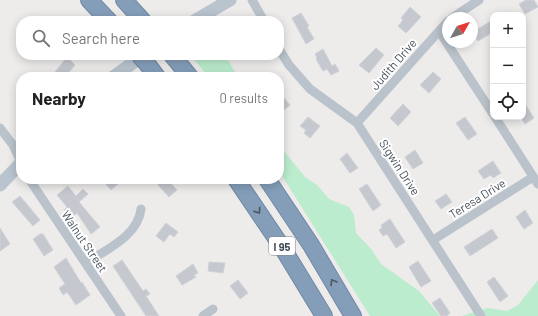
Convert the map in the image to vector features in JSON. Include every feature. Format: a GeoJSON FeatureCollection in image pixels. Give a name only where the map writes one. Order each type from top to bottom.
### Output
{"type":"FeatureCollection","features":[{"type":"Feature","properties":{"kind":"highway"},"geometry":{"type":"LineString","coordinates":[[90,0],[104,16]]}},
{"type":"Feature","properties":{"kind":"highway"},"geometry":{"type":"LineString","coordinates":[[124,0],[138,16]]}},
{"type":"Feature","properties":{"kind":"highway"},"geometry":{"type":"LineString","coordinates":[[176,60],[186,72]]}},
{"type":"Feature","properties":{"kind":"highway","name":"I 95"},"geometry":{"type":"LineString","coordinates":[[239,184],[282,247],[324,316]]}},
{"type":"Feature","properties":{"kind":"highway","name":"I 95"},"geometry":{"type":"LineString","coordinates":[[270,184],[311,245],[353,316]]}},
{"type":"Feature","properties":{"kind":"main road"},"geometry":{"type":"LineString","coordinates":[[203,16],[230,0]]}},
{"type":"Feature","properties":{"kind":"main road"},"geometry":{"type":"LineString","coordinates":[[125,72],[147,63]]}},
{"type":"Feature","properties":{"kind":"main road"},"geometry":{"type":"LineString","coordinates":[[0,185],[16,167]]}},
{"type":"Feature","properties":{"kind":"street"},"geometry":{"type":"LineString","coordinates":[[252,0],[261,16]]}},
{"type":"Feature","properties":{"kind":"street"},"geometry":{"type":"LineString","coordinates":[[461,12],[479,0]]}},
{"type":"Feature","properties":{"kind":"street","name":"Judith Drive"},"geometry":{"type":"LineString","coordinates":[[357,123],[442,28]]}},
{"type":"Feature","properties":{"kind":"street"},"geometry":{"type":"LineString","coordinates":[[439,31],[490,109]]}},
{"type":"Feature","properties":{"kind":"street","name":"Sigwin Drive"},"geometry":{"type":"LineString","coordinates":[[284,57],[310,89],[357,123],[481,316]]}},
{"type":"Feature","properties":{"kind":"street"},"geometry":{"type":"LineString","coordinates":[[497,120],[536,180]]}},
{"type":"Feature","properties":{"kind":"street"},"geometry":{"type":"LineString","coordinates":[[0,128],[16,151]]}},
{"type":"Feature","properties":{"kind":"street","name":"Teresa Drive"},"geometry":{"type":"LineString","coordinates":[[433,240],[536,180]]}},
{"type":"Feature","properties":{"kind":"street","name":"Walnut Street"},"geometry":{"type":"LineString","coordinates":[[32,184],[121,316]]}},
{"type":"Feature","properties":{"kind":"street"},"geometry":{"type":"LineString","coordinates":[[86,263],[132,232],[140,220],[141,210]]}},
{"type":"Feature","properties":{"kind":"street"},"geometry":{"type":"LineString","coordinates":[[202,316],[213,309]]}},
{"type":"Feature","properties":{"kind":"green space"},"geometry":{"type":"Polygon","coordinates":[[[194,60],[228,60],[235,72],[205,72],[194,60]]]}},
{"type":"Feature","properties":{"kind":"green space"},"geometry":{"type":"Polygon","coordinates":[[[284,151],[305,177],[317,185],[329,199],[349,207],[354,215],[356,233],[372,250],[381,264],[419,291],[440,316],[370,316],[284,179],[284,151]]]}},
{"type":"Feature","properties":{"kind":"green space"},"geometry":{"type":"Polygon","coordinates":[[[538,280],[538,316],[462,316],[487,308],[507,311],[518,305],[538,280]]]}},
{"type":"Feature","properties":{"kind":"building"},"geometry":{"type":"Polygon","coordinates":[[[526,0],[534,0],[538,7],[526,13],[519,4],[526,0]]]}},
{"type":"Feature","properties":{"kind":"building"},"geometry":{"type":"Polygon","coordinates":[[[410,7],[421,17],[406,33],[398,26],[403,20],[401,18],[410,7]]]}},
{"type":"Feature","properties":{"kind":"building"},"geometry":{"type":"Polygon","coordinates":[[[301,13],[309,26],[307,27],[314,39],[306,44],[292,18],[301,13]]]}},
{"type":"Feature","properties":{"kind":"building"},"geometry":{"type":"Polygon","coordinates":[[[490,22],[490,34],[478,41],[478,29],[490,22]]]}},
{"type":"Feature","properties":{"kind":"building"},"geometry":{"type":"Polygon","coordinates":[[[376,48],[384,55],[369,73],[359,65],[376,48]]]}},
{"type":"Feature","properties":{"kind":"building"},"geometry":{"type":"Polygon","coordinates":[[[323,49],[332,66],[335,64],[339,71],[331,75],[327,69],[323,71],[316,59],[315,54],[323,49]]]}},
{"type":"Feature","properties":{"kind":"building"},"geometry":{"type":"Polygon","coordinates":[[[65,60],[70,60],[75,65],[69,72],[55,72],[65,60]]]}},
{"type":"Feature","properties":{"kind":"building"},"geometry":{"type":"Polygon","coordinates":[[[433,72],[441,79],[429,93],[420,85],[433,72]]]}},
{"type":"Feature","properties":{"kind":"building"},"geometry":{"type":"Polygon","coordinates":[[[284,98],[290,105],[284,110],[284,98]]]}},
{"type":"Feature","properties":{"kind":"building"},"geometry":{"type":"Polygon","coordinates":[[[403,104],[411,112],[398,126],[390,118],[403,104]]]}},
{"type":"Feature","properties":{"kind":"building"},"geometry":{"type":"Polygon","coordinates":[[[526,106],[534,118],[525,124],[522,120],[526,120],[526,106]]]}},
{"type":"Feature","properties":{"kind":"building"},"geometry":{"type":"Polygon","coordinates":[[[308,117],[320,126],[310,138],[304,133],[306,130],[300,126],[308,117]]]}},
{"type":"Feature","properties":{"kind":"building"},"geometry":{"type":"Polygon","coordinates":[[[465,117],[477,134],[468,140],[456,123],[465,117]]]}},
{"type":"Feature","properties":{"kind":"building"},"geometry":{"type":"Polygon","coordinates":[[[415,150],[423,163],[413,169],[405,157],[415,150]]]}},
{"type":"Feature","properties":{"kind":"building"},"geometry":{"type":"Polygon","coordinates":[[[347,153],[358,168],[350,173],[340,159],[347,153]]]}},
{"type":"Feature","properties":{"kind":"building"},"geometry":{"type":"Polygon","coordinates":[[[493,161],[501,173],[493,178],[491,175],[484,179],[478,171],[493,161]]]}},
{"type":"Feature","properties":{"kind":"building"},"geometry":{"type":"Polygon","coordinates":[[[106,184],[118,184],[111,190],[106,184]]]}},
{"type":"Feature","properties":{"kind":"building"},"geometry":{"type":"Polygon","coordinates":[[[172,184],[177,190],[169,197],[158,185],[172,184]]]}},
{"type":"Feature","properties":{"kind":"building"},"geometry":{"type":"Polygon","coordinates":[[[367,184],[381,205],[373,211],[359,189],[367,184]]]}},
{"type":"Feature","properties":{"kind":"building"},"geometry":{"type":"Polygon","coordinates":[[[68,186],[76,196],[83,189],[88,194],[79,202],[100,227],[91,234],[77,213],[73,216],[70,213],[68,215],[64,210],[67,207],[57,195],[68,186]]]}},
{"type":"Feature","properties":{"kind":"building"},"geometry":{"type":"Polygon","coordinates":[[[446,194],[452,202],[441,209],[435,201],[446,194]]]}},
{"type":"Feature","properties":{"kind":"building"},"geometry":{"type":"Polygon","coordinates":[[[20,196],[40,220],[33,226],[12,202],[20,196]]]}},
{"type":"Feature","properties":{"kind":"building"},"geometry":{"type":"Polygon","coordinates":[[[525,210],[533,223],[524,229],[516,217],[525,210]]]}},
{"type":"Feature","properties":{"kind":"building"},"geometry":{"type":"Polygon","coordinates":[[[390,219],[405,242],[396,248],[387,234],[383,236],[379,230],[382,228],[381,225],[390,219]]]}},
{"type":"Feature","properties":{"kind":"building"},"geometry":{"type":"Polygon","coordinates":[[[166,223],[178,232],[174,237],[170,234],[164,242],[156,236],[166,223]]]}},
{"type":"Feature","properties":{"kind":"building"},"geometry":{"type":"Polygon","coordinates":[[[0,228],[10,244],[0,251],[0,228]]]}},
{"type":"Feature","properties":{"kind":"building"},"geometry":{"type":"Polygon","coordinates":[[[492,229],[498,238],[470,256],[464,247],[492,229]]]}},
{"type":"Feature","properties":{"kind":"building"},"geometry":{"type":"Polygon","coordinates":[[[40,234],[43,234],[53,250],[44,256],[33,239],[40,234]]]}},
{"type":"Feature","properties":{"kind":"building"},"geometry":{"type":"Polygon","coordinates":[[[66,258],[90,295],[76,305],[67,292],[63,295],[59,288],[65,284],[54,267],[66,258]]]}},
{"type":"Feature","properties":{"kind":"building"},"geometry":{"type":"Polygon","coordinates":[[[122,260],[143,291],[146,289],[150,294],[146,296],[159,316],[146,316],[113,266],[122,260]]]}},
{"type":"Feature","properties":{"kind":"building"},"geometry":{"type":"Polygon","coordinates":[[[418,261],[431,281],[421,287],[409,267],[418,261]]]}},
{"type":"Feature","properties":{"kind":"building"},"geometry":{"type":"Polygon","coordinates":[[[209,262],[225,263],[223,273],[208,271],[209,262]]]}},
{"type":"Feature","properties":{"kind":"building"},"geometry":{"type":"Polygon","coordinates":[[[193,264],[198,273],[194,275],[196,277],[182,285],[176,276],[193,264]]]}},
{"type":"Feature","properties":{"kind":"building"},"geometry":{"type":"Polygon","coordinates":[[[494,277],[508,296],[500,302],[487,282],[494,277]]]}},
{"type":"Feature","properties":{"kind":"building"},"geometry":{"type":"Polygon","coordinates":[[[238,280],[248,293],[240,299],[230,286],[238,280]]]}},
{"type":"Feature","properties":{"kind":"building"},"geometry":{"type":"Polygon","coordinates":[[[440,298],[450,313],[447,316],[441,316],[432,303],[440,298]]]}}]}
